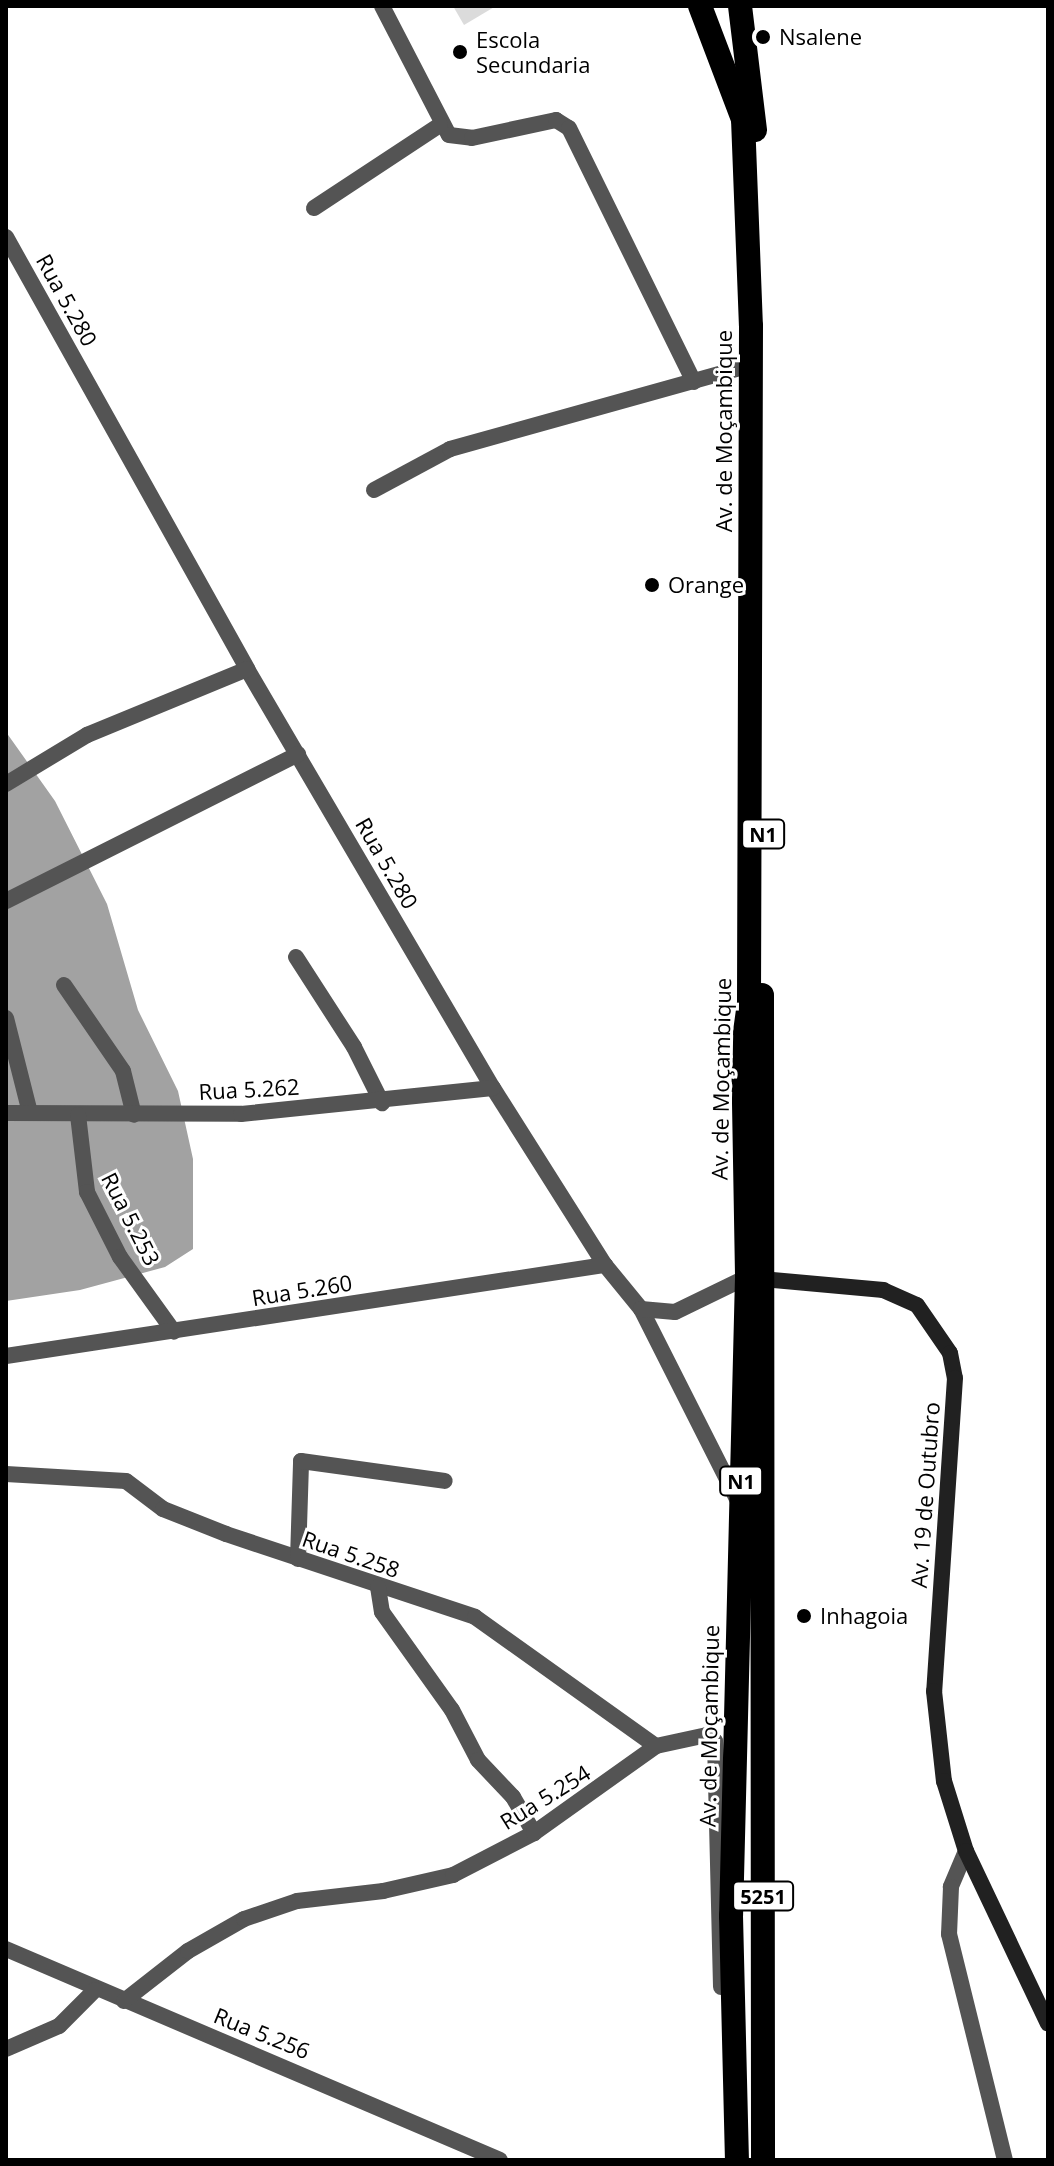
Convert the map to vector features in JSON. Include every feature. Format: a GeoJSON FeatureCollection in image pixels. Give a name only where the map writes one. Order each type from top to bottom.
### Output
{"type":"FeatureCollection","features":[{"type":"Feature","properties":{"kind":"highway","name":"Av. de Moçambique"},"geometry":{"type":"LineString","coordinates":[[700,6],[743,119],[750,365],[749,987],[743,1046],[756,1279],[740,1504],[731,1916],[737,2160]]}},
{"type":"Feature","properties":{"kind":"highway","name":"Av. de Moçambique"},"geometry":{"type":"LineString","coordinates":[[740,6],[755,119],[763,323],[756,1279],[762,1632],[763,2160]]}},
{"type":"Feature","properties":{"kind":"street"},"geometry":{"type":"LineString","coordinates":[[382,6],[440,125],[449,135],[472,138],[556,120],[569,128],[694,382]]}},
{"type":"Feature","properties":{"kind":"street"},"geometry":{"type":"LineString","coordinates":[[314,208],[440,125]]}},
{"type":"Feature","properties":{"kind":"street","name":"Rua 5.280"},"geometry":{"type":"LineString","coordinates":[[6,237],[247,669],[493,1088],[605,1265],[641,1309],[740,1504]]}},
{"type":"Feature","properties":{"kind":"street"},"geometry":{"type":"LineString","coordinates":[[374,490],[450,449],[750,365]]}},
{"type":"Feature","properties":{"kind":"street"},"geometry":{"type":"LineString","coordinates":[[6,784],[87,735],[247,669]]}},
{"type":"Feature","properties":{"kind":"street"},"geometry":{"type":"LineString","coordinates":[[6,901],[298,754]]}},
{"type":"Feature","properties":{"kind":"street"},"geometry":{"type":"LineString","coordinates":[[296,957],[354,1047],[382,1103]]}},
{"type":"Feature","properties":{"kind":"street"},"geometry":{"type":"LineString","coordinates":[[64,985],[123,1071],[134,1115]]}},
{"type":"Feature","properties":{"kind":"street"},"geometry":{"type":"LineString","coordinates":[[6,1018],[30,1113]]}},
{"type":"Feature","properties":{"kind":"street","name":"Rua 5.262"},"geometry":{"type":"LineString","coordinates":[[6,1113],[241,1114],[382,1103],[493,1088]]}},
{"type":"Feature","properties":{"kind":"street","name":"Rua 5.253"},"geometry":{"type":"LineString","coordinates":[[78,1115],[87,1192],[120,1257],[174,1332]]}},
{"type":"Feature","properties":{"kind":"street","name":"Rua 5.260"},"geometry":{"type":"LineString","coordinates":[[6,1356],[605,1265]]}},
{"type":"Feature","properties":{"kind":"street"},"geometry":{"type":"LineString","coordinates":[[641,1309],[675,1312],[756,1279]]}},
{"type":"Feature","properties":{"kind":"street","name":"Av. 19 de Outubro"},"geometry":{"type":"LineString","coordinates":[[756,1279],[883,1290],[917,1305],[950,1353],[955,1378],[934,1691],[944,1781],[966,1851],[1048,2024]]}},
{"type":"Feature","properties":{"kind":"street"},"geometry":{"type":"LineString","coordinates":[[298,1559],[301,1461],[445,1481]]}},
{"type":"Feature","properties":{"kind":"street","name":"Rua 5.258"},"geometry":{"type":"LineString","coordinates":[[6,1474],[126,1481],[163,1509],[488,1624],[656,1746]]}},
{"type":"Feature","properties":{"kind":"street"},"geometry":{"type":"LineString","coordinates":[[378,1587],[379,1607],[452,1710],[478,1760],[513,1797],[534,1833]]}},
{"type":"Feature","properties":{"kind":"street","name":"Rua 5.254"},"geometry":{"type":"LineString","coordinates":[[124,2001],[188,1951],[244,1919],[297,1901],[383,1891],[453,1875],[534,1833],[656,1746],[707,1735],[715,1741],[721,1982],[724,2016],[733,2035]]}},
{"type":"Feature","properties":{"kind":"street"},"geometry":{"type":"LineString","coordinates":[[966,1851],[951,1887],[949,1934],[1005,2160]]}},
{"type":"Feature","properties":{"kind":"street","name":"Rua 5.256"},"geometry":{"type":"LineString","coordinates":[[6,1949],[95,1990],[339,2087],[500,2160]]}},
{"type":"Feature","properties":{"kind":"street"},"geometry":{"type":"LineString","coordinates":[[6,2049],[59,2026],[95,1990]]}},
{"type":"Feature","properties":{"kind":"shaded area"},"geometry":{"type":"Polygon","coordinates":[[[453,6],[496,6],[464,25],[453,6]]]}},
{"type":"Feature","properties":{"kind":"shaded area"},"geometry":{"type":"Polygon","coordinates":[[[6,732],[55,801],[107,904],[138,1010],[178,1091],[193,1159],[193,1249],[165,1267],[80,1290],[6,1301],[6,732]]]}},
{"type":"Feature","properties":{"kind":"place","name":"Nsalene"},"geometry":{"type":"Point","coordinates":[763,37]}},
{"type":"Feature","properties":{"kind":"place","name":"Escola Secundaria"},"geometry":{"type":"Point","coordinates":[460,52]}},
{"type":"Feature","properties":{"kind":"place","name":"Orange"},"geometry":{"type":"Point","coordinates":[652,585]}},
{"type":"Feature","properties":{"kind":"place","name":"Inhagoia"},"geometry":{"type":"Point","coordinates":[804,1616]}}]}
